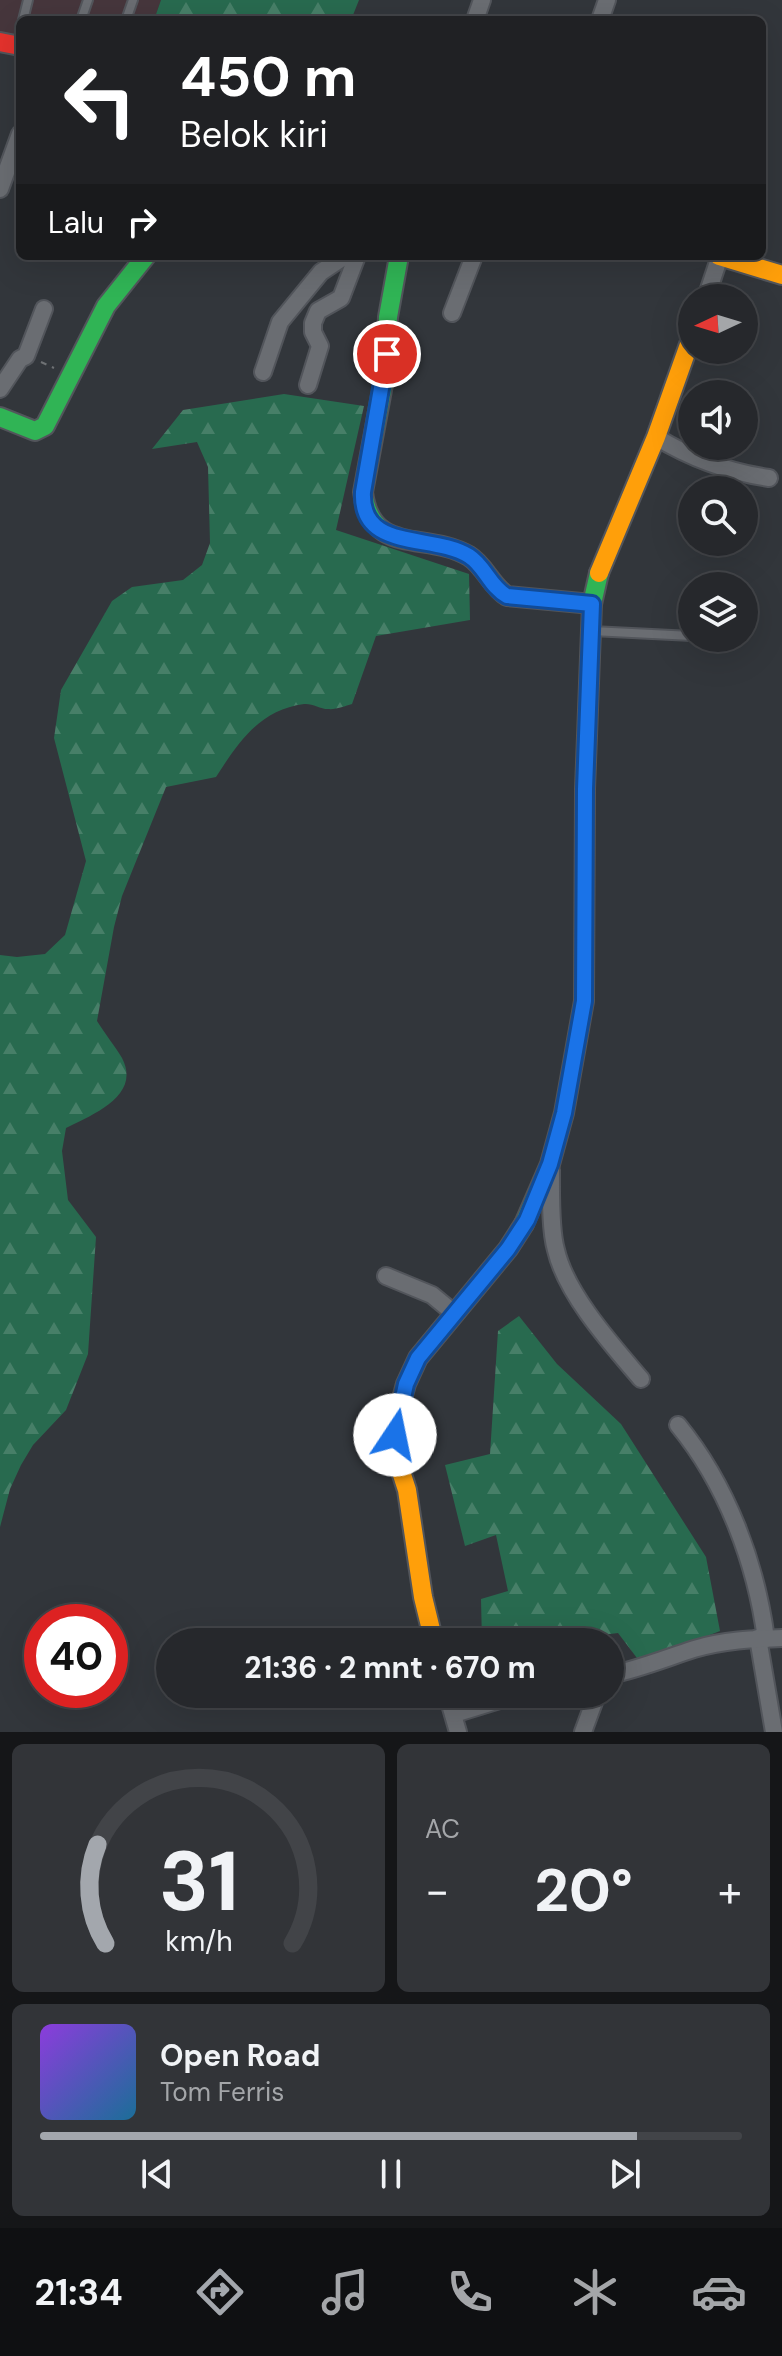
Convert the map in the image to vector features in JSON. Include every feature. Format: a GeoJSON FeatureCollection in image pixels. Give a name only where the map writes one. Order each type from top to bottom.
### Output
{"type":"FeatureCollection","features":[{"type":"Feature","properties":{"kind":"main road"},"geometry":{"type":"LineString","coordinates":[[0,417],[31,430],[41,430],[52,417],[106,306],[143,260]]}},
{"type":"Feature","properties":{"kind":"main road"},"geometry":{"type":"LineString","coordinates":[[398,260],[388,317],[385,374],[363,492],[367,519],[380,531],[461,551],[481,565],[497,589],[507,596],[592,604]]}},
{"type":"Feature","properties":{"kind":"main road"},"geometry":{"type":"LineString","coordinates":[[733,260],[782,275]]}},
{"type":"Feature","properties":{"kind":"main road"},"geometry":{"type":"LineString","coordinates":[[431,1628],[407,1490],[394,1444],[404,1388],[414,1366],[508,1249],[527,1220],[550,1164],[564,1113],[584,1001],[585,789],[592,604],[600,567],[656,437],[682,364]]}},
{"type":"Feature","properties":{"kind":"street"},"geometry":{"type":"LineString","coordinates":[[0,189],[16,145]]}},
{"type":"Feature","properties":{"kind":"street"},"geometry":{"type":"LineString","coordinates":[[263,372],[280,322],[321,272],[339,260]]}},
{"type":"Feature","properties":{"kind":"street"},"geometry":{"type":"LineString","coordinates":[[308,385],[320,346],[313,332],[313,323],[318,311],[341,298],[355,260]]}},
{"type":"Feature","properties":{"kind":"street"},"geometry":{"type":"LineString","coordinates":[[452,313],[472,260]]}},
{"type":"Feature","properties":{"kind":"street"},"geometry":{"type":"LineString","coordinates":[[711,284],[719,260]]}},
{"type":"Feature","properties":{"kind":"street"},"geometry":{"type":"LineString","coordinates":[[0,389],[20,359],[26,356],[44,309]]}},
{"type":"Feature","properties":{"kind":"street"},"geometry":{"type":"LineString","coordinates":[[656,437],[703,462],[738,473],[769,478]]}},
{"type":"Feature","properties":{"kind":"street"},"geometry":{"type":"LineString","coordinates":[[550,1164],[553,1237],[558,1259],[585,1309],[641,1379]]}},
{"type":"Feature","properties":{"kind":"street"},"geometry":{"type":"LineString","coordinates":[[386,1276],[432,1295],[455,1314]]}},
{"type":"Feature","properties":{"kind":"street"},"geometry":{"type":"LineString","coordinates":[[678,1425],[705,1464],[753,1569],[769,1638],[774,1732]]}},
{"type":"Feature","properties":{"kind":"street"},"geometry":{"type":"LineString","coordinates":[[624,1672],[696,1648],[769,1638]]}},
{"type":"Feature","properties":{"kind":"street"},"geometry":{"type":"LineString","coordinates":[[452,1708],[458,1732]]}},
{"type":"Feature","properties":{"kind":"street"},"geometry":{"type":"LineString","coordinates":[[454,1714],[474,1708]]}},
{"type":"Feature","properties":{"kind":"street"},"geometry":{"type":"LineString","coordinates":[[583,1732],[592,1708]]}},
{"type":"Feature","properties":{"kind":"lane"},"geometry":{"type":"LineString","coordinates":[[591,630],[678,635]]}},
{"type":"Feature","properties":{"kind":"path"},"geometry":{"type":"LineString","coordinates":[[26,356],[71,375]]}},
{"type":"Feature","properties":{"kind":"shaded area"},"geometry":{"type":"Polygon","coordinates":[[[0,0],[161,0],[155,16],[16,16],[16,35],[0,32],[0,0]]]}},
{"type":"Feature","properties":{"kind":"green space"},"geometry":{"type":"Polygon","coordinates":[[[161,0],[359,0],[353,16],[155,16],[161,0]]]}},
{"type":"Feature","properties":{"kind":"green space"},"geometry":{"type":"Polygon","coordinates":[[[284,394],[364,406],[336,530],[469,574],[470,620],[376,636],[352,704],[331,709],[304,704],[274,713],[251,730],[216,777],[166,787],[122,896],[97,1021],[122,1058],[126,1071],[125,1083],[111,1102],[66,1128],[62,1151],[68,1200],[96,1237],[88,1354],[66,1410],[33,1445],[21,1465],[10,1489],[0,1527],[0,955],[45,954],[65,935],[86,861],[54,738],[61,690],[112,601],[132,587],[183,580],[202,565],[210,543],[208,467],[197,442],[152,449],[183,410],[284,394]]]}},
{"type":"Feature","properties":{"kind":"green space"},"geometry":{"type":"Polygon","coordinates":[[[519,1316],[557,1364],[621,1424],[706,1557],[720,1631],[640,1662],[624,1641],[624,1628],[482,1628],[481,1599],[508,1591],[496,1535],[465,1546],[445,1465],[490,1454],[498,1331],[519,1316]]]}},
{"type":"Feature","properties":{"kind":"traffic: fast"},"geometry":{"type":"LineString","coordinates":[[0,417],[35,431],[45,426],[106,306],[143,260]]}},
{"type":"Feature","properties":{"kind":"traffic: fast"},"geometry":{"type":"LineString","coordinates":[[398,260],[388,317],[385,374],[363,492],[368,512],[377,526],[389,534],[453,549],[469,556],[507,596],[592,604]]}},
{"type":"Feature","properties":{"kind":"traffic: fast"},"geometry":{"type":"LineString","coordinates":[[524,1224],[550,1164],[564,1113],[584,1001],[585,789],[592,604],[599,573]]}},
{"type":"Feature","properties":{"kind":"traffic: slow"},"geometry":{"type":"LineString","coordinates":[[732,260],[782,275]]}},
{"type":"Feature","properties":{"kind":"traffic: slow"},"geometry":{"type":"LineString","coordinates":[[599,573],[656,437],[682,364]]}},
{"type":"Feature","properties":{"kind":"traffic: slow"},"geometry":{"type":"LineString","coordinates":[[431,1628],[407,1490],[395,1453],[397,1417],[406,1384],[418,1358],[508,1249],[524,1224]]}},
{"type":"Feature","properties":{"kind":"traffic: jam"},"geometry":{"type":"LineString","coordinates":[[0,42],[16,45]]}},
{"type":"Feature","properties":{"kind":"route"},"geometry":{"type":"LineString","coordinates":[[387,354],[363,492],[363,507],[369,523],[380,531],[461,551],[481,565],[497,589],[507,596],[592,604],[585,789],[584,1001],[564,1113],[550,1164],[527,1220],[508,1249],[418,1358],[406,1384],[395,1435]]}}]}
